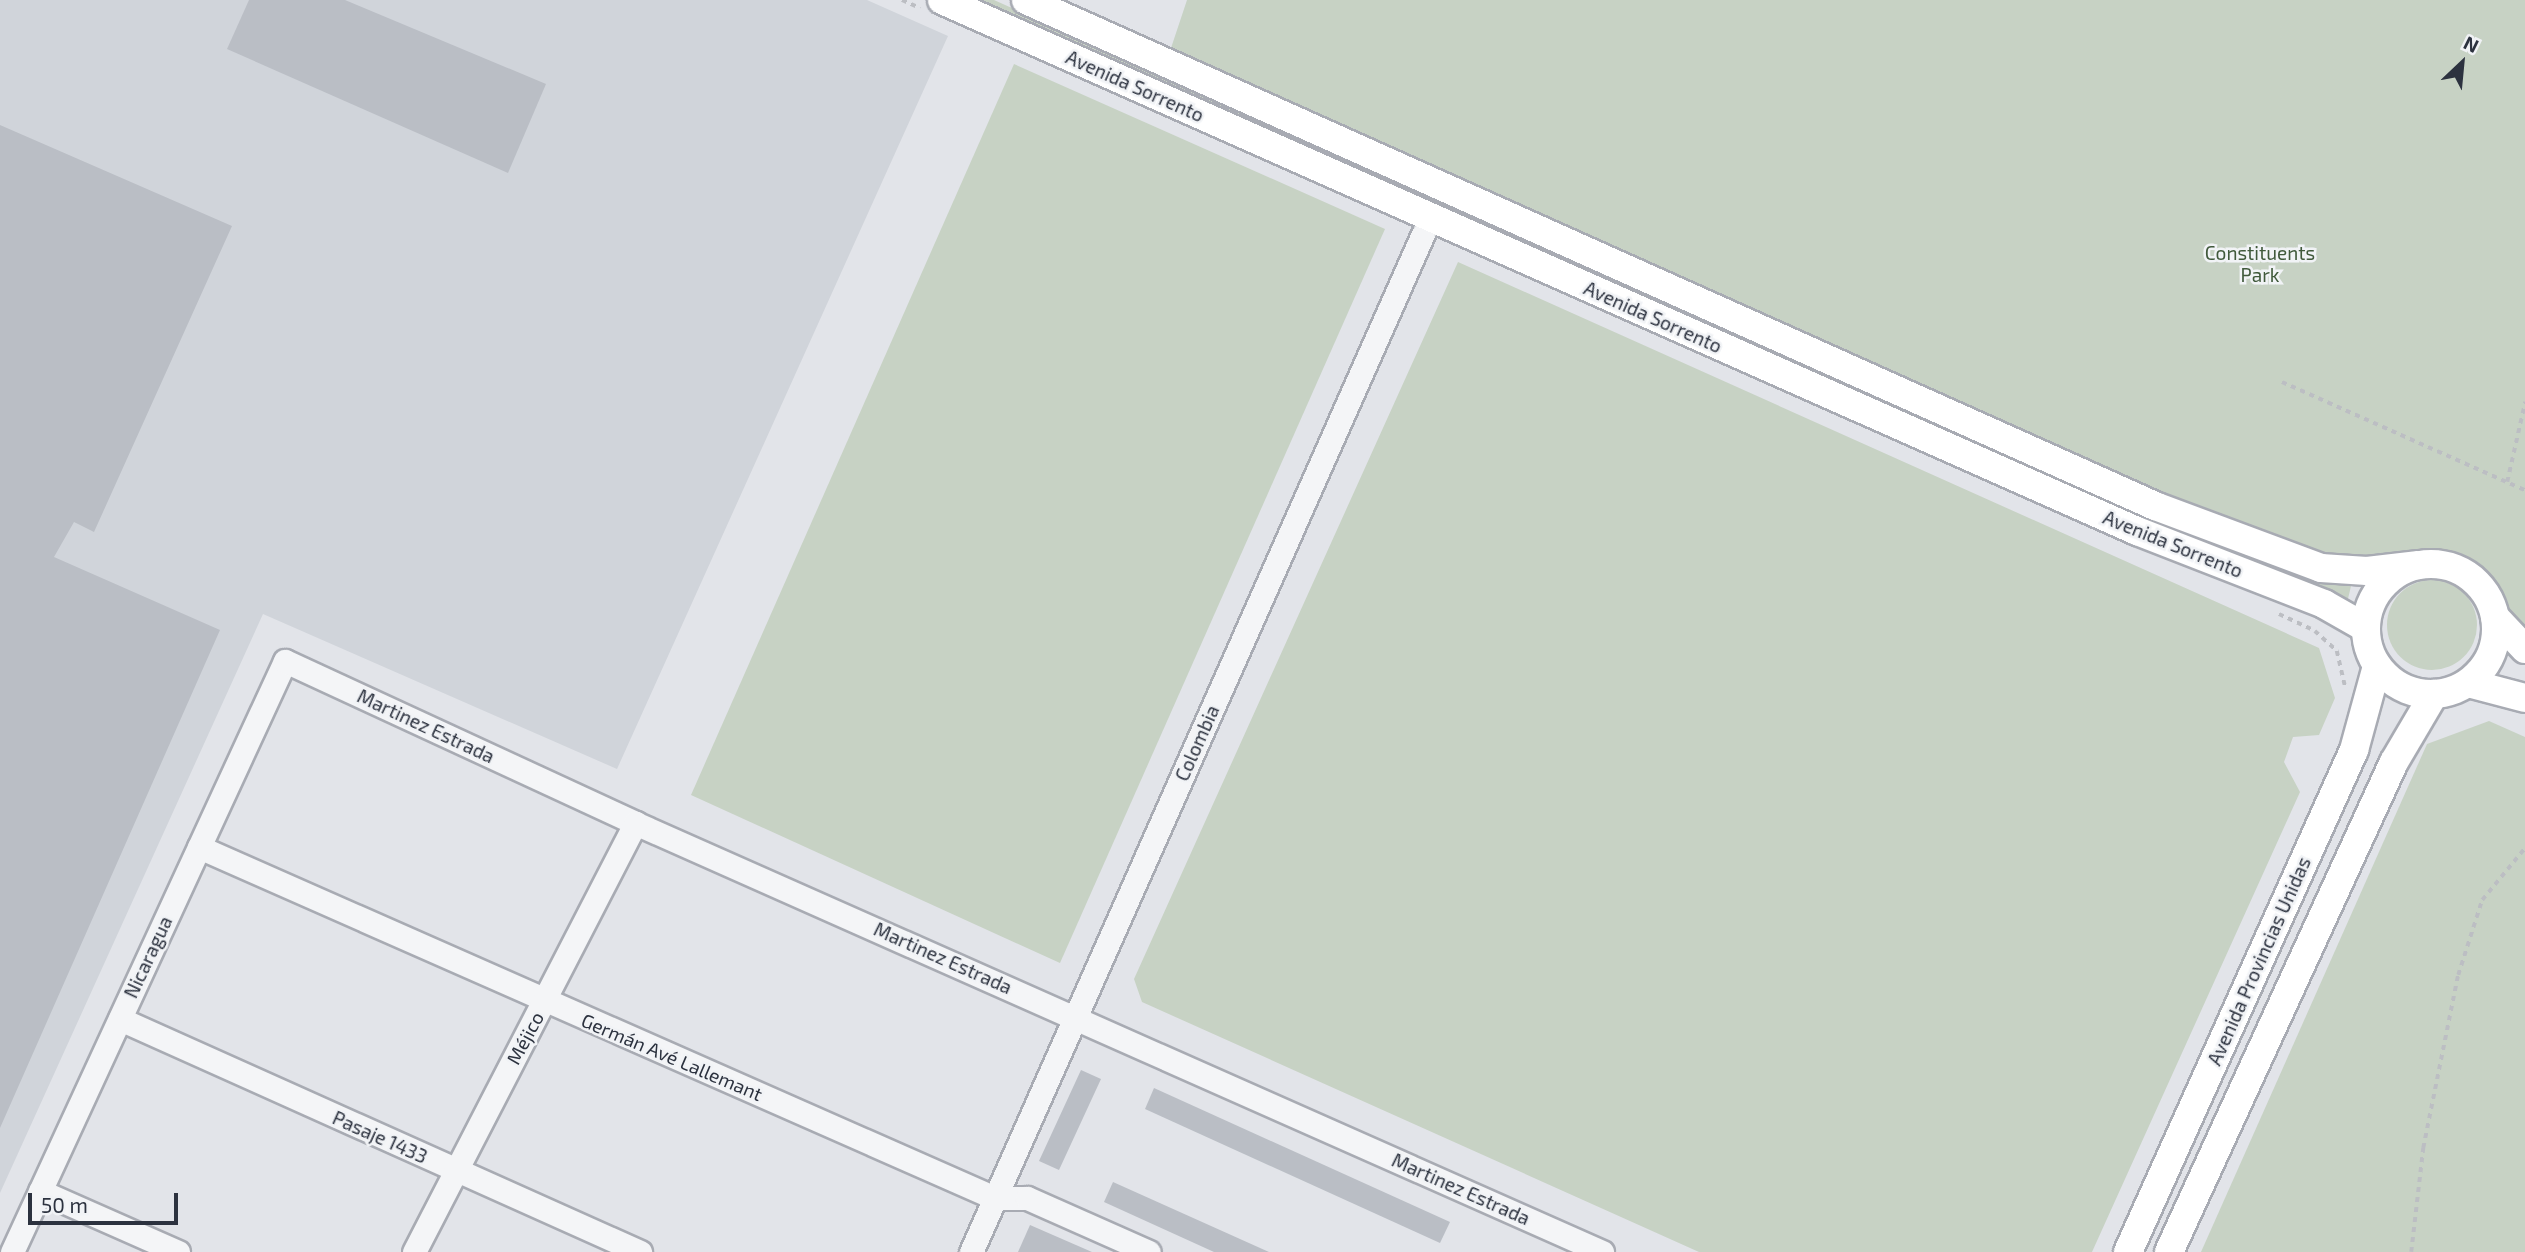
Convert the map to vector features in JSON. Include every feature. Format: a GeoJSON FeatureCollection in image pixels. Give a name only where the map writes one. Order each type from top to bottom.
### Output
{"type":"FeatureCollection","features":[{"type":"Feature","properties":{"kind":"main road","name":"Avenida Sorrento"},"geometry":{"type":"LineString","coordinates":[[943,0],[2137,531],[2324,604],[2366,628]]}},
{"type":"Feature","properties":{"kind":"main road","name":"Avenida Sorrento"},"geometry":{"type":"LineString","coordinates":[[1026,0],[2155,506],[2320,568],[2367,571],[2417,565]]}},
{"type":"Feature","properties":{"kind":"main road"},"geometry":{"type":"LineString","coordinates":[[2495,617],[2495,639],[2488,660],[2468,683],[2434,694],[2402,687],[2377,666],[2366,628],[2379,589],[2396,574],[2417,565],[2458,570],[2482,590],[2495,617],[2525,649]]}},
{"type":"Feature","properties":{"kind":"main road","name":"Avenida Provincias Unidas"},"geometry":{"type":"LineString","coordinates":[[2128,1252],[2354,750],[2377,666]]}},
{"type":"Feature","properties":{"kind":"main road"},"geometry":{"type":"LineString","coordinates":[[2468,683],[2525,698]]}},
{"type":"Feature","properties":{"kind":"main road","name":"Avenida Provincias Unidas"},"geometry":{"type":"LineString","coordinates":[[2169,1252],[2394,762],[2434,694]]}},
{"type":"Feature","properties":{"kind":"street","name":"Colombia"},"geometry":{"type":"LineString","coordinates":[[971,1252],[1423,234]]}},
{"type":"Feature","properties":{"kind":"street","name":"Martinez Estrada"},"geometry":{"type":"LineString","coordinates":[[285,662],[635,823],[1076,1016],[1568,1245],[1602,1252]]}},
{"type":"Feature","properties":{"kind":"street","name":"Nicaragua"},"geometry":{"type":"LineString","coordinates":[[12,1252],[285,662]]}},
{"type":"Feature","properties":{"kind":"street","name":"Méjico"},"geometry":{"type":"LineString","coordinates":[[414,1252],[635,823]]}},
{"type":"Feature","properties":{"kind":"street","name":"Germán Avé Lallemant"},"geometry":{"type":"LineString","coordinates":[[199,847],[544,1002],[995,1198],[1027,1198],[1149,1252]]}},
{"type":"Feature","properties":{"kind":"street","name":"Pasaje 1433"},"geometry":{"type":"LineString","coordinates":[[120,1019],[640,1252]]}},
{"type":"Feature","properties":{"kind":"street"},"geometry":{"type":"LineString","coordinates":[[40,1191],[178,1252]]}},
{"type":"Feature","properties":{"kind":"path"},"geometry":{"type":"LineString","coordinates":[[2282,382],[2525,490]]}},
{"type":"Feature","properties":{"kind":"path"},"geometry":{"type":"LineString","coordinates":[[2507,482],[2525,402]]}},
{"type":"Feature","properties":{"kind":"path"},"geometry":{"type":"LineString","coordinates":[[2411,1252],[2423,1148],[2458,975],[2483,901],[2525,848]]}},
{"type":"Feature","properties":{"kind":"shaded area"},"geometry":{"type":"Polygon","coordinates":[[[0,0],[867,0],[948,36],[617,769],[263,614],[0,1193],[0,0]]]}},
{"type":"Feature","properties":{"kind":"green space"},"geometry":{"type":"Polygon","coordinates":[[[976,0],[994,0],[2182,531],[2317,581],[2351,586],[2347,603],[2215,553],[976,0]]]}},
{"type":"Feature","properties":{"kind":"green space","name":"Constituents Park"},"geometry":{"type":"Polygon","coordinates":[[[1187,0],[2525,0],[2525,649],[2495,617],[2476,582],[2458,570],[2438,564],[2321,568],[1166,63],[1187,0]]]}},
{"type":"Feature","properties":{"kind":"green space"},"geometry":{"type":"Polygon","coordinates":[[[1014,64],[1385,229],[1060,963],[691,795],[1014,64]]]}},
{"type":"Feature","properties":{"kind":"green space"},"geometry":{"type":"Polygon","coordinates":[[[1458,262],[2319,648],[2335,698],[2319,735],[2293,737],[2284,762],[2300,792],[2092,1252],[1699,1252],[1142,1002],[1134,979],[1458,262]]]}},
{"type":"Feature","properties":{"kind":"green space"},"geometry":{"type":"Polygon","coordinates":[[[2423,580],[2441,580],[2457,587],[2470,600],[2477,616],[2477,634],[2470,650],[2457,663],[2441,670],[2423,670],[2407,663],[2394,650],[2387,634],[2387,616],[2394,600],[2407,587],[2423,580]]]}},
{"type":"Feature","properties":{"kind":"green space"},"geometry":{"type":"Polygon","coordinates":[[[2489,721],[2525,737],[2525,1252],[2201,1252],[2427,744],[2489,721]]]}},
{"type":"Feature","properties":{"kind":"building"},"geometry":{"type":"Polygon","coordinates":[[[249,0],[345,0],[546,84],[508,173],[227,49],[249,0]]]}},
{"type":"Feature","properties":{"kind":"building"},"geometry":{"type":"Polygon","coordinates":[[[0,125],[232,226],[94,532],[74,522],[54,557],[220,630],[0,1128],[0,125]]]}},
{"type":"Feature","properties":{"kind":"building"},"geometry":{"type":"Polygon","coordinates":[[[1081,1070],[1101,1079],[1059,1170],[1039,1161],[1081,1070]]]}},
{"type":"Feature","properties":{"kind":"building"},"geometry":{"type":"Polygon","coordinates":[[[1154,1088],[1450,1222],[1440,1243],[1145,1109],[1154,1088]]]}},
{"type":"Feature","properties":{"kind":"building"},"geometry":{"type":"Polygon","coordinates":[[[1113,1182],[1269,1252],[1214,1252],[1104,1202],[1113,1182]]]}},
{"type":"Feature","properties":{"kind":"building"},"geometry":{"type":"Polygon","coordinates":[[[1030,1225],[1092,1252],[1018,1252],[1030,1225]]]}}]}
